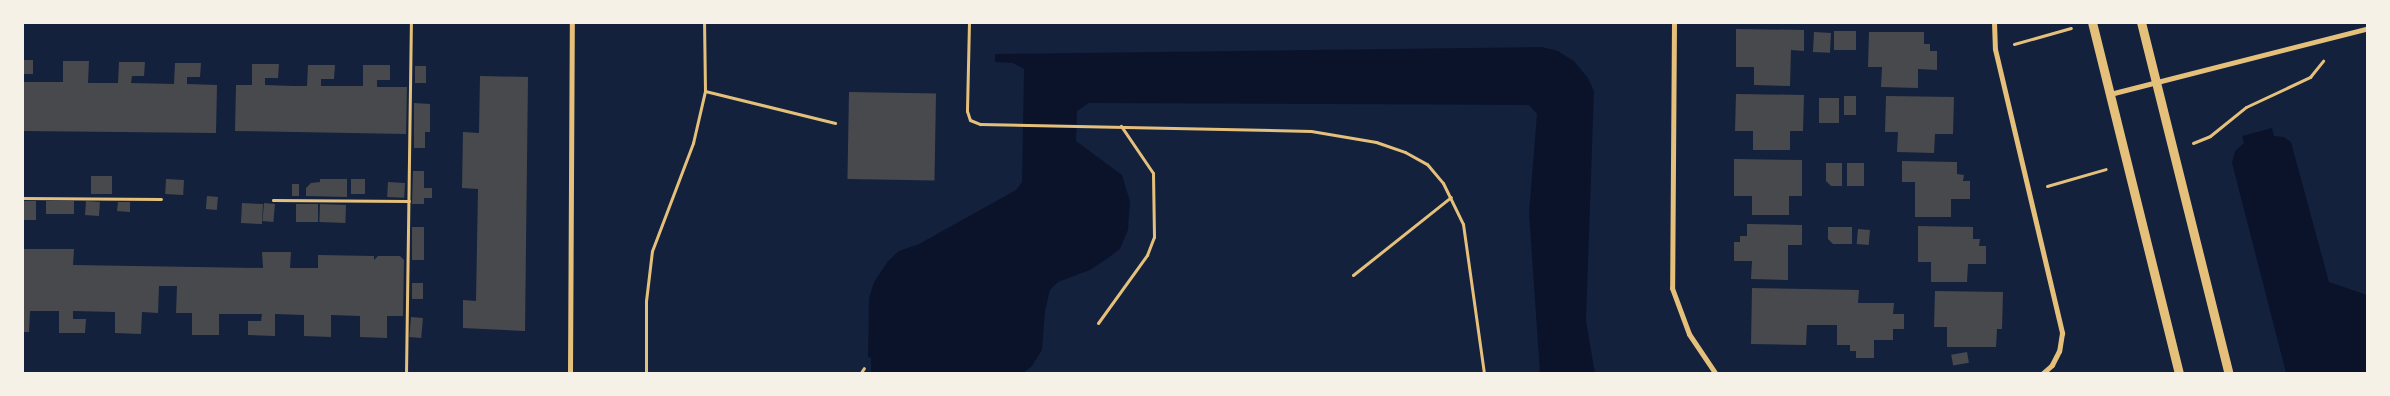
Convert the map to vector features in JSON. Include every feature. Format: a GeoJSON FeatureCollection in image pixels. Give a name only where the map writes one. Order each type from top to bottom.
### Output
{"type":"FeatureCollection","features":[{"type":"Feature","properties":{"kind":"street"},"geometry":{"type":"LineString","coordinates":[[570,374],[572,22]]}},
{"type":"Feature","properties":{"kind":"street"},"geometry":{"type":"LineString","coordinates":[[1674,22],[1672,288],[1689,334],[1716,374]]}},
{"type":"Feature","properties":{"kind":"street"},"geometry":{"type":"LineString","coordinates":[[1994,22],[1995,49],[2062,333],[2059,351],[2052,364],[2042,374]]}},
{"type":"Feature","properties":{"kind":"street"},"geometry":{"type":"LineString","coordinates":[[2092,22],[2180,374]]}},
{"type":"Feature","properties":{"kind":"street"},"geometry":{"type":"LineString","coordinates":[[2141,22],[2229,374]]}},
{"type":"Feature","properties":{"kind":"street"},"geometry":{"type":"LineString","coordinates":[[2110,94],[2368,28]]}},
{"type":"Feature","properties":{"kind":"path"},"geometry":{"type":"LineString","coordinates":[[406,374],[411,22]]}},
{"type":"Feature","properties":{"kind":"path"},"geometry":{"type":"LineString","coordinates":[[646,374],[646,301],[652,251],[693,143],[705,91],[704,22]]}},
{"type":"Feature","properties":{"kind":"path"},"geometry":{"type":"LineString","coordinates":[[969,22],[966,111],[970,120],[980,124],[1311,131],[1376,142],[1405,152],[1426,164],[1460,211],[1468,244],[1484,374]]}},
{"type":"Feature","properties":{"kind":"path"},"geometry":{"type":"LineString","coordinates":[[1995,49],[2081,25]]}},
{"type":"Feature","properties":{"kind":"path"},"geometry":{"type":"LineString","coordinates":[[2174,150],[2210,136],[2246,106],[2310,77],[2343,35]]}},
{"type":"Feature","properties":{"kind":"path"},"geometry":{"type":"LineString","coordinates":[[705,91],[835,123]]}},
{"type":"Feature","properties":{"kind":"path"},"geometry":{"type":"LineString","coordinates":[[1098,323],[1147,255],[1154,237],[1153,174],[1121,126]]}},
{"type":"Feature","properties":{"kind":"path"},"geometry":{"type":"LineString","coordinates":[[2028,191],[2126,163]]}},
{"type":"Feature","properties":{"kind":"path"},"geometry":{"type":"LineString","coordinates":[[1353,274],[1451,197]]}},
{"type":"Feature","properties":{"kind":"path"},"geometry":{"type":"LineString","coordinates":[[22,198],[161,199]]}},
{"type":"Feature","properties":{"kind":"path"},"geometry":{"type":"LineString","coordinates":[[273,200],[409,201]]}},
{"type":"Feature","properties":{"kind":"path"},"geometry":{"type":"LineString","coordinates":[[860,374],[864,368]]}},
{"type":"Feature","properties":{"kind":"water"},"geometry":{"type":"Polygon","coordinates":[[[1542,47],[1558,51],[1574,61],[1588,78],[1594,91],[1586,321],[1595,373],[1540,373],[1529,213],[1537,114],[1529,105],[1089,103],[1077,111],[1076,141],[1122,175],[1130,201],[1128,230],[1120,249],[1090,270],[1058,282],[1050,290],[1045,311],[1042,350],[1032,366],[1022,374],[871,373],[871,358],[868,357],[869,298],[874,282],[888,261],[899,251],[919,244],[1016,190],[1022,182],[1024,69],[1013,63],[995,62],[995,54],[1542,47]]]}},
{"type":"Feature","properties":{"kind":"water"},"geometry":{"type":"Polygon","coordinates":[[[2272,128],[2274,136],[2284,137],[2291,142],[2329,282],[2367,295],[2367,373],[2286,373],[2232,163],[2235,151],[2244,143],[2242,136],[2272,128]]]}},
{"type":"Feature","properties":{"kind":"building"},"geometry":{"type":"Polygon","coordinates":[[[1736,29],[1804,30],[1804,51],[1791,50],[1790,86],[1754,85],[1754,67],[1736,67],[1736,29]]]}},
{"type":"Feature","properties":{"kind":"building"},"geometry":{"type":"Polygon","coordinates":[[[1834,31],[1856,31],[1856,50],[1834,50],[1834,31]]]}},
{"type":"Feature","properties":{"kind":"building"},"geometry":{"type":"Polygon","coordinates":[[[1814,32],[1831,33],[1830,53],[1813,52],[1814,32]]]}},
{"type":"Feature","properties":{"kind":"building"},"geometry":{"type":"Polygon","coordinates":[[[1869,32],[1924,32],[1924,44],[1930,44],[1930,51],[1937,51],[1937,70],[1918,69],[1918,88],[1881,87],[1882,67],[1868,67],[1869,32]]]}},
{"type":"Feature","properties":{"kind":"building"},"geometry":{"type":"Polygon","coordinates":[[[22,60],[33,60],[33,74],[22,74],[22,60]]]}},
{"type":"Feature","properties":{"kind":"building"},"geometry":{"type":"Polygon","coordinates":[[[63,61],[89,61],[88,83],[118,83],[119,62],[145,62],[144,76],[132,76],[131,83],[174,84],[175,63],[201,63],[200,77],[187,77],[187,84],[217,85],[216,133],[22,131],[22,82],[63,82],[63,61]]]}},
{"type":"Feature","properties":{"kind":"building"},"geometry":{"type":"Polygon","coordinates":[[[252,64],[279,64],[278,78],[265,78],[265,85],[293,86],[307,86],[308,65],[335,65],[334,79],[321,79],[321,86],[363,86],[363,65],[390,65],[390,80],[377,80],[377,87],[407,87],[406,134],[235,131],[236,85],[252,85],[252,64]]]}},
{"type":"Feature","properties":{"kind":"building"},"geometry":{"type":"Polygon","coordinates":[[[415,66],[426,66],[426,83],[415,83],[415,66]]]}},
{"type":"Feature","properties":{"kind":"building"},"geometry":{"type":"Polygon","coordinates":[[[480,76],[528,77],[525,331],[463,328],[463,300],[476,301],[478,189],[462,188],[463,132],[479,133],[480,76]]]}},
{"type":"Feature","properties":{"kind":"building"},"geometry":{"type":"Polygon","coordinates":[[[849,92],[936,94],[934,181],[847,179],[849,92]]]}},
{"type":"Feature","properties":{"kind":"building"},"geometry":{"type":"Polygon","coordinates":[[[1736,94],[1804,95],[1803,131],[1790,131],[1790,150],[1753,150],[1753,131],[1735,131],[1736,94]]]}},
{"type":"Feature","properties":{"kind":"building"},"geometry":{"type":"Polygon","coordinates":[[[1844,96],[1856,96],[1856,115],[1844,115],[1844,96]]]}},
{"type":"Feature","properties":{"kind":"building"},"geometry":{"type":"Polygon","coordinates":[[[1886,96],[1954,97],[1953,134],[1935,134],[1934,153],[1897,152],[1898,132],[1885,132],[1886,96]]]}},
{"type":"Feature","properties":{"kind":"building"},"geometry":{"type":"Polygon","coordinates":[[[1819,98],[1839,98],[1839,123],[1819,123],[1819,98]]]}},
{"type":"Feature","properties":{"kind":"building"},"geometry":{"type":"Polygon","coordinates":[[[414,103],[430,104],[430,132],[425,132],[425,148],[414,148],[414,103]]]}},
{"type":"Feature","properties":{"kind":"building"},"geometry":{"type":"Polygon","coordinates":[[[1734,159],[1802,160],[1802,196],[1789,196],[1789,215],[1752,215],[1752,196],[1734,196],[1734,159]]]}},
{"type":"Feature","properties":{"kind":"building"},"geometry":{"type":"Polygon","coordinates":[[[1902,161],[1957,162],[1957,174],[1964,175],[1963,181],[1970,181],[1970,199],[1951,199],[1951,217],[1915,217],[1915,182],[1902,182],[1902,161]]]}},
{"type":"Feature","properties":{"kind":"building"},"geometry":{"type":"Polygon","coordinates":[[[1826,163],[1842,163],[1842,186],[1831,186],[1826,181],[1826,163]]]}},
{"type":"Feature","properties":{"kind":"building"},"geometry":{"type":"Polygon","coordinates":[[[1847,163],[1864,163],[1864,186],[1847,186],[1847,163]]]}},
{"type":"Feature","properties":{"kind":"building"},"geometry":{"type":"Polygon","coordinates":[[[413,171],[424,171],[424,188],[432,188],[432,198],[424,198],[424,204],[412,204],[413,171]]]}},
{"type":"Feature","properties":{"kind":"building"},"geometry":{"type":"Polygon","coordinates":[[[91,176],[112,176],[112,194],[91,194],[91,176]]]}},
{"type":"Feature","properties":{"kind":"building"},"geometry":{"type":"Polygon","coordinates":[[[166,179],[184,180],[183,195],[165,194],[166,179]]]}},
{"type":"Feature","properties":{"kind":"building"},"geometry":{"type":"Polygon","coordinates":[[[320,179],[347,179],[347,197],[306,196],[306,188],[311,183],[320,182],[320,179]]]}},
{"type":"Feature","properties":{"kind":"building"},"geometry":{"type":"Polygon","coordinates":[[[351,179],[365,179],[365,194],[351,194],[351,179]]]}},
{"type":"Feature","properties":{"kind":"building"},"geometry":{"type":"Polygon","coordinates":[[[388,182],[405,183],[404,198],[387,197],[388,182]]]}},
{"type":"Feature","properties":{"kind":"building"},"geometry":{"type":"Polygon","coordinates":[[[292,184],[299,184],[299,196],[292,196],[292,184]]]}},
{"type":"Feature","properties":{"kind":"building"},"geometry":{"type":"Polygon","coordinates":[[[207,196],[218,197],[217,210],[206,209],[207,196]]]}},
{"type":"Feature","properties":{"kind":"building"},"geometry":{"type":"Polygon","coordinates":[[[22,201],[36,201],[36,220],[22,220],[22,201]]]}},
{"type":"Feature","properties":{"kind":"building"},"geometry":{"type":"Polygon","coordinates":[[[46,201],[74,201],[74,214],[46,214],[46,201]]]}},
{"type":"Feature","properties":{"kind":"building"},"geometry":{"type":"Polygon","coordinates":[[[86,201],[100,202],[99,216],[85,215],[86,201]]]}},
{"type":"Feature","properties":{"kind":"building"},"geometry":{"type":"Polygon","coordinates":[[[118,202],[130,202],[130,212],[117,211],[118,202]]]}},
{"type":"Feature","properties":{"kind":"building"},"geometry":{"type":"Polygon","coordinates":[[[242,203],[263,204],[262,224],[241,223],[242,203]]]}},
{"type":"Feature","properties":{"kind":"building"},"geometry":{"type":"Polygon","coordinates":[[[264,203],[275,204],[273,222],[262,221],[264,203]]]}},
{"type":"Feature","properties":{"kind":"building"},"geometry":{"type":"Polygon","coordinates":[[[296,204],[318,204],[318,222],[296,222],[296,204]]]}},
{"type":"Feature","properties":{"kind":"building"},"geometry":{"type":"Polygon","coordinates":[[[320,204],[346,205],[345,223],[319,222],[320,204]]]}},
{"type":"Feature","properties":{"kind":"building"},"geometry":{"type":"Polygon","coordinates":[[[1747,224],[1802,225],[1802,245],[1788,245],[1788,280],[1751,279],[1752,261],[1734,261],[1734,242],[1740,242],[1740,236],[1747,236],[1747,224]]]}},
{"type":"Feature","properties":{"kind":"building"},"geometry":{"type":"Polygon","coordinates":[[[1918,226],[1973,227],[1973,239],[1980,239],[1979,246],[1986,246],[1986,264],[1968,264],[1967,282],[1931,282],[1931,262],[1918,262],[1918,226]]]}},
{"type":"Feature","properties":{"kind":"building"},"geometry":{"type":"Polygon","coordinates":[[[412,227],[424,227],[424,260],[412,260],[412,227]]]}},
{"type":"Feature","properties":{"kind":"building"},"geometry":{"type":"Polygon","coordinates":[[[1828,227],[1852,227],[1852,244],[1833,244],[1828,239],[1828,227]]]}},
{"type":"Feature","properties":{"kind":"building"},"geometry":{"type":"Polygon","coordinates":[[[1858,229],[1870,230],[1869,245],[1857,244],[1858,229]]]}},
{"type":"Feature","properties":{"kind":"building"},"geometry":{"type":"Polygon","coordinates":[[[22,249],[74,249],[73,265],[263,268],[262,252],[291,252],[290,268],[318,268],[318,255],[374,256],[374,260],[378,256],[400,256],[404,260],[403,316],[387,316],[387,338],[360,337],[360,316],[331,315],[331,337],[304,336],[304,315],[275,314],[275,336],[248,335],[248,321],[261,321],[262,314],[219,314],[219,335],[192,335],[192,313],[176,313],[177,286],[159,286],[158,313],[142,312],[141,334],[115,333],[115,312],[73,311],[73,319],[86,319],[85,333],[59,333],[59,311],[30,311],[29,332],[22,332],[22,249]]]}},
{"type":"Feature","properties":{"kind":"building"},"geometry":{"type":"Polygon","coordinates":[[[412,283],[423,283],[423,299],[412,299],[412,283]]]}},
{"type":"Feature","properties":{"kind":"building"},"geometry":{"type":"Polygon","coordinates":[[[1752,288],[1859,290],[1858,303],[1894,303],[1893,314],[1904,314],[1904,329],[1893,329],[1893,340],[1874,340],[1874,358],[1856,358],[1856,351],[1850,351],[1850,345],[1837,345],[1837,325],[1807,325],[1806,345],[1751,344],[1752,288]]]}},
{"type":"Feature","properties":{"kind":"building"},"geometry":{"type":"Polygon","coordinates":[[[1935,291],[2003,292],[2002,329],[1997,329],[1996,347],[1947,347],[1947,327],[1934,327],[1935,291]]]}},
{"type":"Feature","properties":{"kind":"building"},"geometry":{"type":"Polygon","coordinates":[[[411,317],[423,318],[421,338],[409,337],[411,317]]]}},
{"type":"Feature","properties":{"kind":"building"},"geometry":{"type":"Polygon","coordinates":[[[1967,352],[1969,363],[1953,366],[1951,355],[1967,352]]]}}]}
